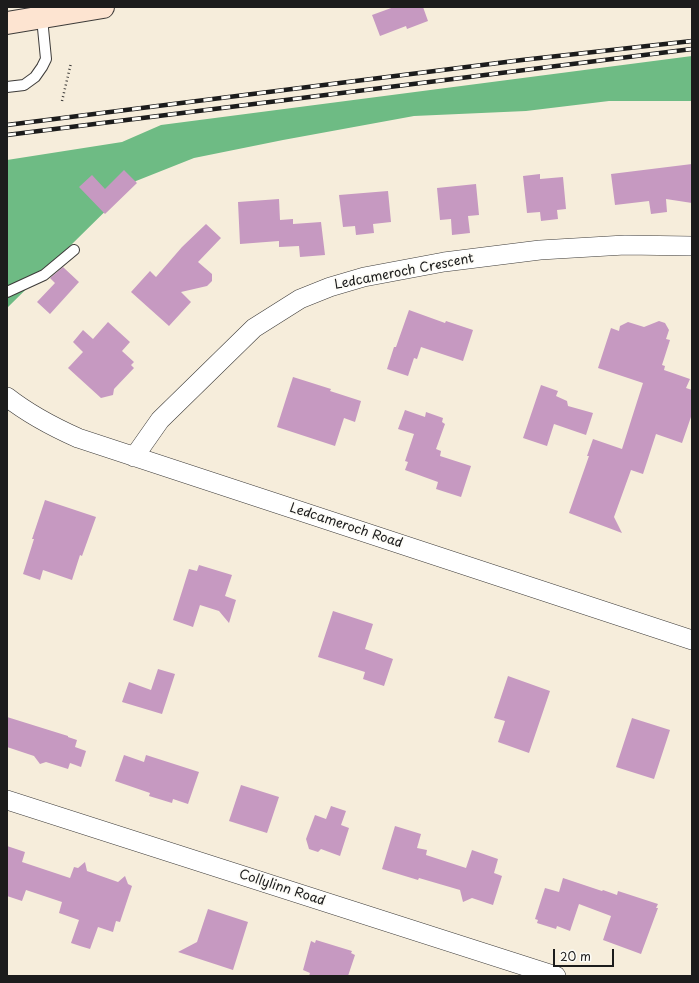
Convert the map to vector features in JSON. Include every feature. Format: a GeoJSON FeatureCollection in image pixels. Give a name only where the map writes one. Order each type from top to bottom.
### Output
{"type":"FeatureCollection","features":[{"type":"Feature","properties":{"kind":"street"},"geometry":{"type":"LineString","coordinates":[[7,23],[103,7]]}},
{"type":"Feature","properties":{"kind":"street","name":"Ledcameroch Crescent"},"geometry":{"type":"LineString","coordinates":[[134,457],[160,420],[254,328],[300,299],[330,287],[364,277],[444,262],[540,250],[626,245],[692,246]]}},
{"type":"Feature","properties":{"kind":"street","name":"Ledcameroch Road"},"geometry":{"type":"LineString","coordinates":[[7,397],[26,412],[78,438],[692,640]]}},
{"type":"Feature","properties":{"kind":"street","name":"Collylinn Road"},"geometry":{"type":"LineString","coordinates":[[7,800],[556,976]]}},
{"type":"Feature","properties":{"kind":"lane"},"geometry":{"type":"LineString","coordinates":[[7,87],[24,85],[35,77],[42,67],[46,59],[42,18]]}},
{"type":"Feature","properties":{"kind":"lane"},"geometry":{"type":"LineString","coordinates":[[7,292],[44,275],[74,250]]}},
{"type":"Feature","properties":{"kind":"path"},"geometry":{"type":"LineString","coordinates":[[62,101],[71,63]]}},
{"type":"Feature","properties":{"kind":"green space"},"geometry":{"type":"Polygon","coordinates":[[[692,56],[692,101],[609,101],[526,111],[414,116],[194,158],[136,181],[7,308],[7,160],[122,142],[161,125],[692,56]]]}},
{"type":"Feature","properties":{"kind":"building"},"geometry":{"type":"Polygon","coordinates":[[[394,7],[423,7],[428,21],[407,29],[406,26],[380,36],[372,15],[394,7]]]}},
{"type":"Feature","properties":{"kind":"building"},"geometry":{"type":"Polygon","coordinates":[[[692,164],[692,203],[666,199],[667,212],[651,214],[649,201],[615,205],[611,174],[692,164]]]}},
{"type":"Feature","properties":{"kind":"building"},"geometry":{"type":"Polygon","coordinates":[[[124,170],[137,183],[105,214],[79,187],[92,175],[105,189],[124,170]]]}},
{"type":"Feature","properties":{"kind":"building"},"geometry":{"type":"Polygon","coordinates":[[[540,174],[540,179],[563,177],[566,209],[557,210],[558,219],[541,221],[540,212],[527,213],[523,176],[540,174]]]}},
{"type":"Feature","properties":{"kind":"building"},"geometry":{"type":"Polygon","coordinates":[[[476,184],[479,215],[468,216],[470,233],[452,235],[451,219],[440,220],[437,188],[476,184]]]}},
{"type":"Feature","properties":{"kind":"building"},"geometry":{"type":"Polygon","coordinates":[[[388,191],[391,222],[373,224],[374,233],[356,235],[355,226],[343,227],[339,195],[388,191]]]}},
{"type":"Feature","properties":{"kind":"building"},"geometry":{"type":"Polygon","coordinates":[[[279,199],[280,220],[293,219],[293,224],[321,222],[325,255],[300,257],[299,246],[279,247],[279,241],[240,244],[238,202],[279,199]]]}},
{"type":"Feature","properties":{"kind":"building"},"geometry":{"type":"Polygon","coordinates":[[[206,224],[221,238],[198,262],[212,274],[212,281],[207,286],[181,292],[191,302],[169,326],[131,292],[150,271],[156,277],[182,247],[206,224]]]}},
{"type":"Feature","properties":{"kind":"building"},"geometry":{"type":"Polygon","coordinates":[[[63,267],[79,282],[50,314],[37,302],[55,283],[50,278],[63,267]]]}},
{"type":"Feature","properties":{"kind":"building"},"geometry":{"type":"Polygon","coordinates":[[[409,310],[445,323],[446,321],[473,330],[463,361],[421,347],[417,359],[414,358],[408,376],[387,369],[409,310]]]}},
{"type":"Feature","properties":{"kind":"building"},"geometry":{"type":"Polygon","coordinates":[[[659,321],[665,323],[669,330],[666,339],[670,340],[662,365],[665,366],[664,370],[690,379],[686,388],[692,390],[692,414],[682,443],[656,434],[643,474],[631,470],[614,517],[622,533],[569,513],[589,456],[587,456],[593,439],[622,449],[643,383],[598,368],[611,328],[619,331],[620,326],[628,322],[644,327],[659,321]]]}},
{"type":"Feature","properties":{"kind":"building"},"geometry":{"type":"Polygon","coordinates":[[[108,322],[130,342],[122,351],[134,362],[131,365],[134,368],[114,389],[113,395],[101,398],[68,368],[83,352],[73,342],[83,330],[93,339],[108,322]]]}},
{"type":"Feature","properties":{"kind":"building"},"geometry":{"type":"Polygon","coordinates":[[[293,377],[331,389],[330,391],[361,401],[355,422],[344,418],[335,446],[277,427],[293,377]]]}},
{"type":"Feature","properties":{"kind":"building"},"geometry":{"type":"Polygon","coordinates":[[[541,385],[558,391],[556,396],[567,401],[568,406],[593,413],[586,435],[554,424],[547,446],[523,438],[541,385]]]}},
{"type":"Feature","properties":{"kind":"building"},"geometry":{"type":"Polygon","coordinates":[[[405,410],[425,417],[426,412],[443,418],[442,422],[445,424],[436,449],[441,451],[440,456],[471,466],[461,497],[436,489],[438,482],[405,470],[408,462],[405,461],[414,434],[398,429],[405,410]]]}},
{"type":"Feature","properties":{"kind":"building"},"geometry":{"type":"Polygon","coordinates":[[[45,500],[96,517],[82,556],[80,555],[72,580],[43,570],[40,580],[23,574],[34,539],[32,539],[45,500]]]}},
{"type":"Feature","properties":{"kind":"building"},"geometry":{"type":"Polygon","coordinates":[[[199,565],[232,575],[225,596],[236,600],[229,623],[219,611],[200,605],[193,627],[173,620],[189,569],[197,571],[199,565]]]}},
{"type":"Feature","properties":{"kind":"building"},"geometry":{"type":"Polygon","coordinates":[[[333,611],[373,624],[365,649],[393,659],[384,686],[363,679],[365,672],[318,657],[333,611]]]}},
{"type":"Feature","properties":{"kind":"building"},"geometry":{"type":"Polygon","coordinates":[[[158,669],[175,674],[162,714],[122,702],[129,682],[151,690],[158,669]]]}},
{"type":"Feature","properties":{"kind":"building"},"geometry":{"type":"Polygon","coordinates":[[[508,676],[550,691],[529,753],[498,742],[505,721],[494,718],[508,676]]]}},
{"type":"Feature","properties":{"kind":"building"},"geometry":{"type":"Polygon","coordinates":[[[7,717],[77,740],[75,747],[86,751],[81,767],[70,763],[68,769],[46,762],[40,764],[34,756],[7,747],[7,717]]]}},
{"type":"Feature","properties":{"kind":"building"},"geometry":{"type":"Polygon","coordinates":[[[632,718],[670,730],[654,779],[616,767],[632,718]]]}},
{"type":"Feature","properties":{"kind":"building"},"geometry":{"type":"Polygon","coordinates":[[[124,755],[144,762],[146,755],[199,772],[188,804],[173,799],[172,803],[149,796],[150,793],[115,781],[124,755]]]}},
{"type":"Feature","properties":{"kind":"building"},"geometry":{"type":"Polygon","coordinates":[[[241,785],[279,797],[267,833],[229,821],[241,785]]]}},
{"type":"Feature","properties":{"kind":"building"},"geometry":{"type":"Polygon","coordinates":[[[331,806],[346,811],[341,825],[349,828],[340,856],[321,849],[318,852],[309,849],[306,839],[315,815],[326,819],[331,806]]]}},
{"type":"Feature","properties":{"kind":"building"},"geometry":{"type":"Polygon","coordinates":[[[395,826],[421,834],[417,848],[427,850],[426,855],[466,868],[472,850],[498,859],[494,873],[502,876],[493,905],[472,898],[463,902],[460,890],[419,878],[418,880],[382,869],[395,826]]]}},
{"type":"Feature","properties":{"kind":"building"},"geometry":{"type":"Polygon","coordinates":[[[7,846],[25,852],[22,862],[70,878],[74,867],[78,868],[85,862],[87,871],[118,882],[125,876],[128,884],[132,886],[120,922],[116,921],[113,932],[98,927],[90,949],[71,943],[79,920],[59,913],[62,902],[26,890],[22,901],[7,896],[7,846]]]}},
{"type":"Feature","properties":{"kind":"building"},"geometry":{"type":"Polygon","coordinates":[[[563,878],[602,891],[603,890],[617,895],[618,891],[658,904],[656,908],[658,908],[641,954],[603,940],[611,916],[579,904],[570,931],[557,926],[556,929],[537,923],[538,920],[535,919],[545,888],[559,892],[563,878]]]}},
{"type":"Feature","properties":{"kind":"building"},"geometry":{"type":"Polygon","coordinates":[[[208,909],[248,922],[233,970],[178,952],[197,942],[208,909]]]}},
{"type":"Feature","properties":{"kind":"building"},"geometry":{"type":"Polygon","coordinates":[[[316,940],[352,951],[351,953],[355,955],[348,976],[309,976],[310,973],[303,970],[311,941],[315,943],[316,940]]]}},
{"type":"Feature","properties":{"kind":"railway"},"geometry":{"type":"LineString","coordinates":[[7,125],[522,60],[692,41]]}},
{"type":"Feature","properties":{"kind":"railway"},"geometry":{"type":"LineString","coordinates":[[7,135],[692,49]]}}]}
